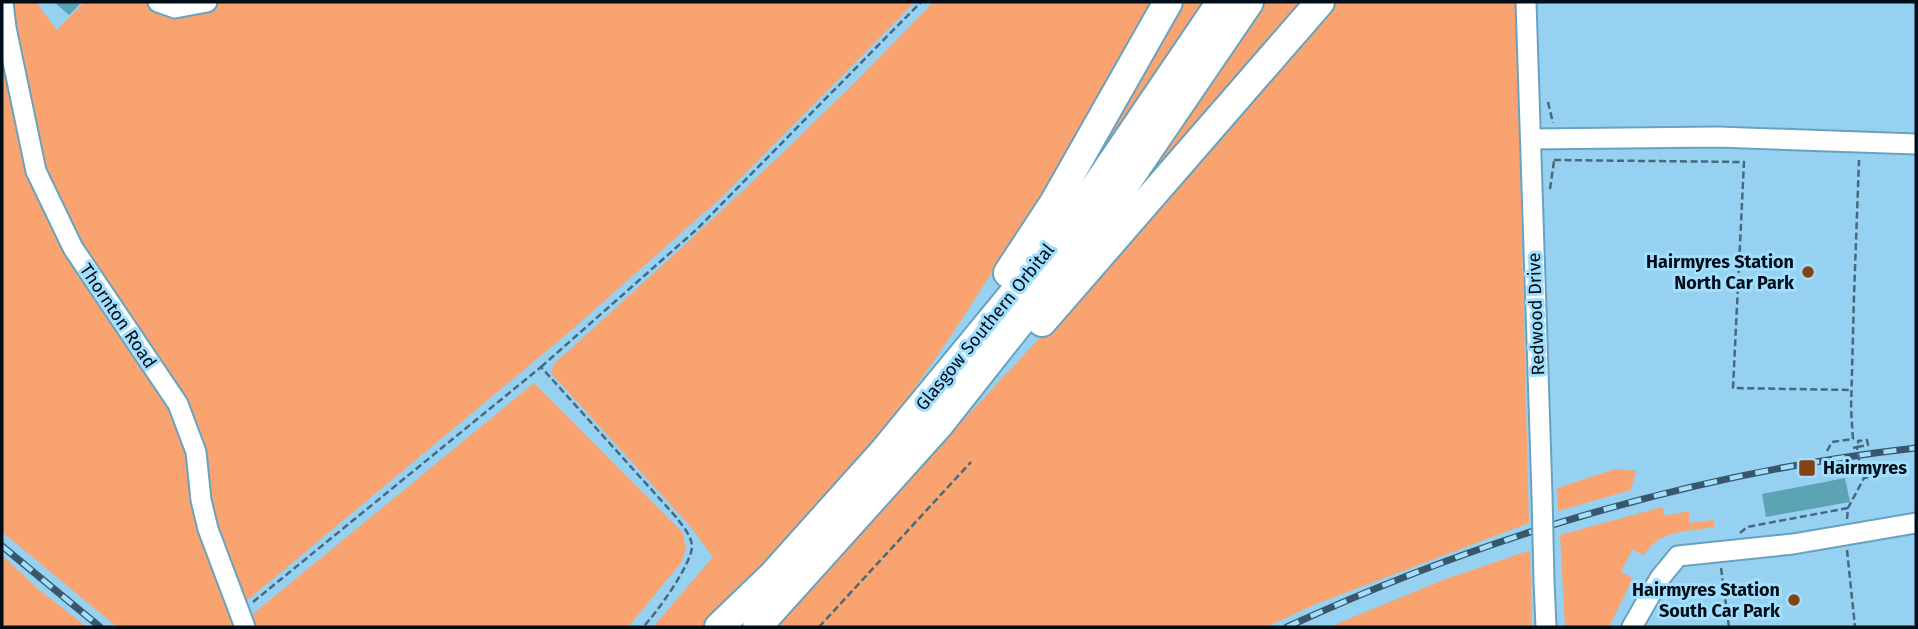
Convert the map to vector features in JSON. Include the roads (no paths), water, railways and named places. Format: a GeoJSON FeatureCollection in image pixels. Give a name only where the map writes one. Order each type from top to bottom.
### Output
{"type":"FeatureCollection","features":[{"type":"Feature","properties":{"kind":"highway"},"geometry":{"type":"LineString","coordinates":[[930,415],[1168,2]]}},
{"type":"Feature","properties":{"kind":"highway","name":"Glasgow Southern Orbital"},"geometry":{"type":"LineString","coordinates":[[719,627],[930,415],[1010,298],[1094,189],[1221,2]]}},
{"type":"Feature","properties":{"kind":"highway","name":"Glasgow Southern Orbital"},"geometry":{"type":"LineString","coordinates":[[757,627],[930,415],[1100,221],[1249,2]]}},
{"type":"Feature","properties":{"kind":"highway"},"geometry":{"type":"LineString","coordinates":[[930,415],[1023,345],[1320,2]]}},
{"type":"Feature","properties":{"kind":"street","name":"Thornton Road"},"geometry":{"type":"LineString","coordinates":[[3,2],[36,171],[72,248],[178,404],[197,452],[201,500],[208,529],[242,620]]}},
{"type":"Feature","properties":{"kind":"street"},"geometry":{"type":"LineString","coordinates":[[158,2],[175,8],[207,2]]}},
{"type":"Feature","properties":{"kind":"street","name":"Redwood Drive"},"geometry":{"type":"LineString","coordinates":[[1526,2],[1546,627]]}},
{"type":"Feature","properties":{"kind":"street"},"geometry":{"type":"LineString","coordinates":[[1531,139],[1718,137],[1916,144]]}},
{"type":"Feature","properties":{"kind":"street"},"geometry":{"type":"LineString","coordinates":[[1632,627],[1660,578],[1678,556],[1846,536],[1916,523]]}},
{"type":"Feature","properties":{"kind":"railway"},"geometry":{"type":"LineString","coordinates":[[1287,627],[1438,564],[1594,512],[1754,473],[1916,448]]}},
{"type":"Feature","properties":{"kind":"railway"},"geometry":{"type":"LineString","coordinates":[[2,546],[100,627]]}},
{"type":"Feature","properties":{"kind":"place","name":"Hairmyres Station North Car Park"},"geometry":{"type":"Point","coordinates":[1808,272]}},
{"type":"Feature","properties":{"kind":"place","name":"Hairmyres"},"geometry":{"type":"Point","coordinates":[1807,468]}},
{"type":"Feature","properties":{"kind":"place","name":"Hairmyres Station South Car Park"},"geometry":{"type":"Point","coordinates":[1794,600]}}]}
